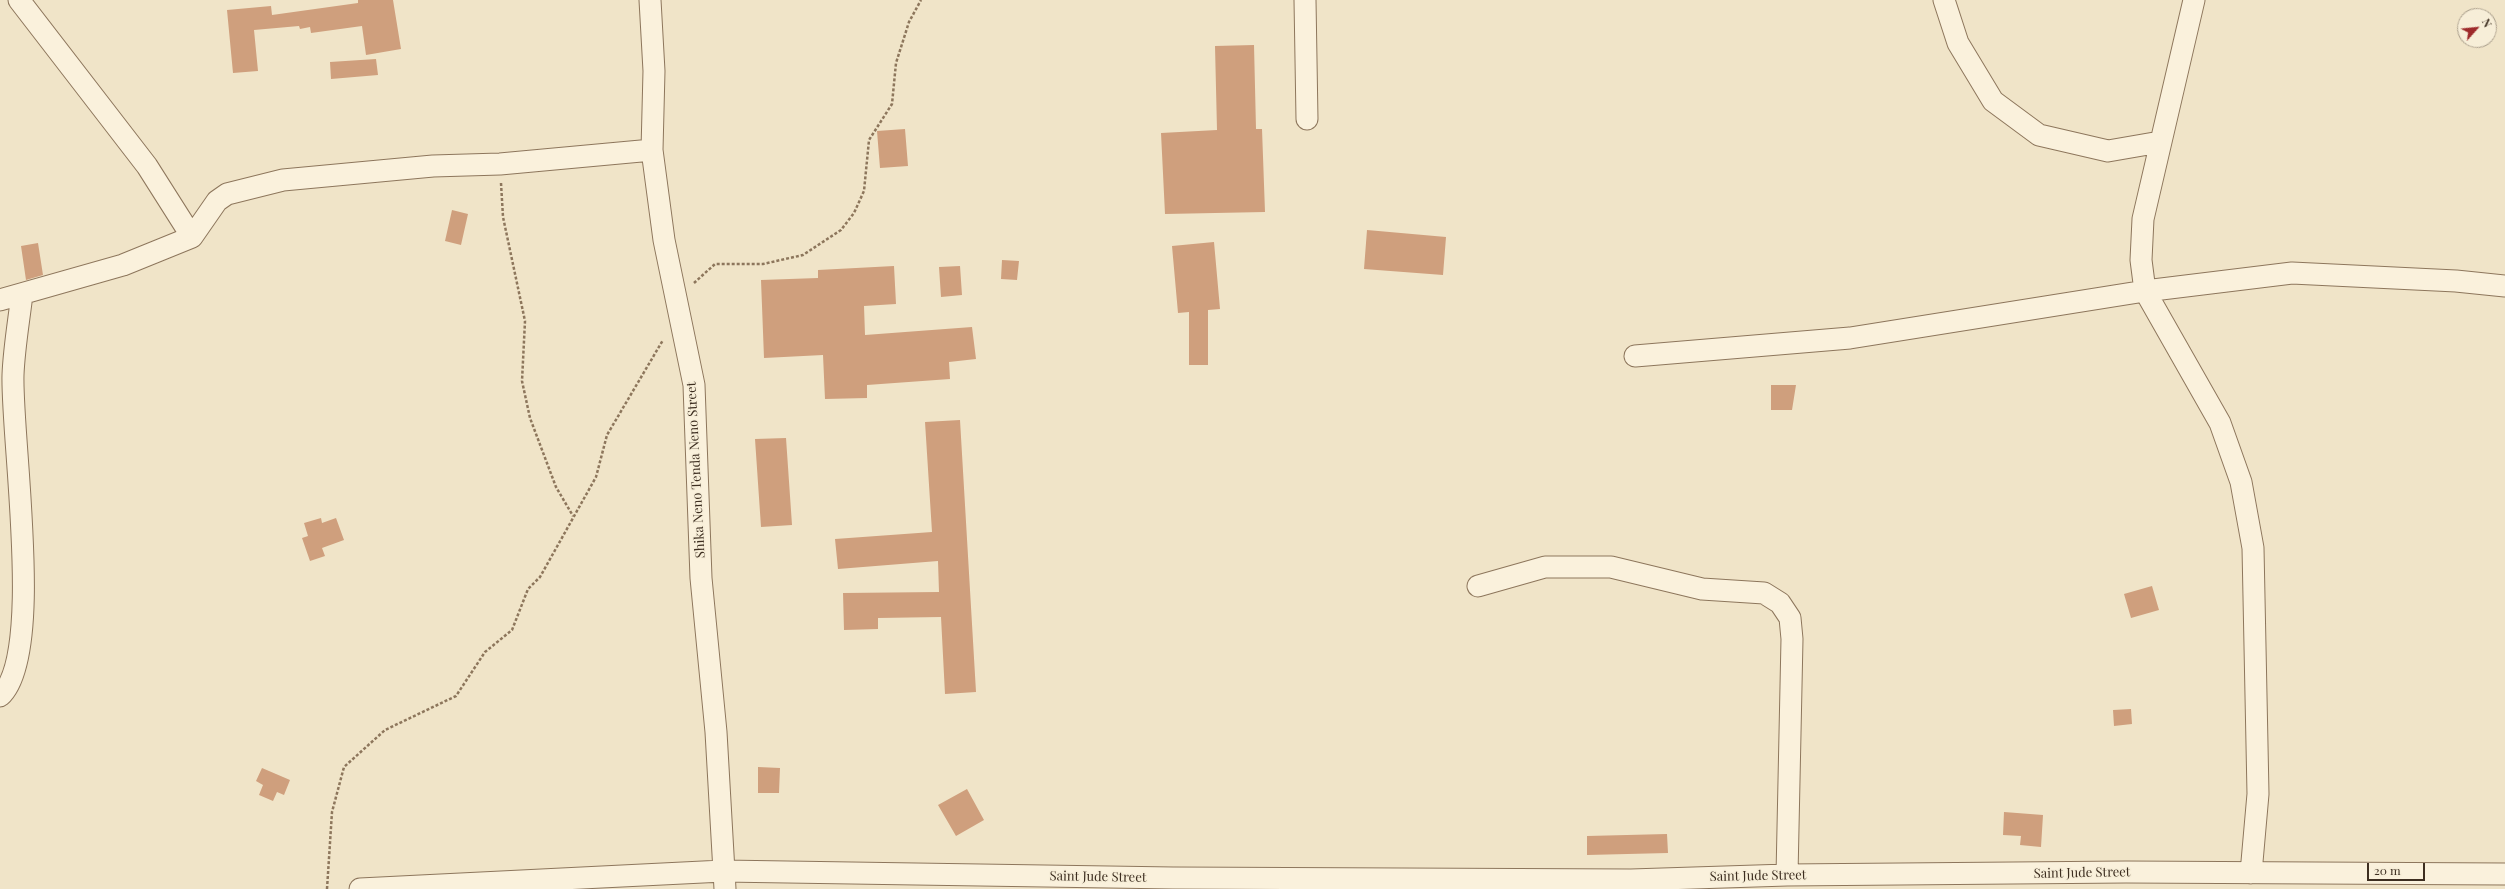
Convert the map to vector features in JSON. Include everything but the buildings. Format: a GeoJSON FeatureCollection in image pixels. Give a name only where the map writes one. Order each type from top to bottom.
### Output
{"type":"FeatureCollection","features":[{"type":"Feature","properties":{"kind":"street"},"geometry":{"type":"LineString","coordinates":[[19,0],[147,166],[192,237]]}},
{"type":"Feature","properties":{"kind":"street","name":"Shika Neno Tenda Neno Street"},"geometry":{"type":"LineString","coordinates":[[650,0],[654,71],[652,150],[664,240],[694,385],[701,578],[716,732],[724,880]]}},
{"type":"Feature","properties":{"kind":"street"},"geometry":{"type":"LineString","coordinates":[[1305,0],[1307,119]]}},
{"type":"Feature","properties":{"kind":"street"},"geometry":{"type":"LineString","coordinates":[[1944,0],[1958,43],[1993,101],[2039,135],[2108,151],[2160,142]]}},
{"type":"Feature","properties":{"kind":"street"},"geometry":{"type":"LineString","coordinates":[[2194,0],[2143,218],[2141,260],[2145,291],[2220,423],[2241,482],[2253,548],[2258,794],[2251,872]]}},
{"type":"Feature","properties":{"kind":"street"},"geometry":{"type":"LineString","coordinates":[[0,300],[123,265],[192,237],[218,201],[227,194],[276,182],[425,167],[500,164],[652,150]]}},
{"type":"Feature","properties":{"kind":"street"},"geometry":{"type":"LineString","coordinates":[[1635,356],[1850,338],[2145,291],[2292,273],[2456,281],[2505,286]]}},
{"type":"Feature","properties":{"kind":"street"},"geometry":{"type":"LineString","coordinates":[[0,696],[5,691],[20,653],[24,574],[13,375],[22,294]]}},
{"type":"Feature","properties":{"kind":"street"},"geometry":{"type":"LineString","coordinates":[[1478,586],[1545,567],[1611,567],[1702,589],[1764,593],[1780,603],[1790,618],[1792,639],[1787,875]]}},
{"type":"Feature","properties":{"kind":"street","name":"Saint Jude Street"},"geometry":{"type":"LineString","coordinates":[[360,889],[724,880],[954,882],[1631,880],[1787,875],[2251,872],[2473,882],[2505,874]]}},
{"type":"Feature","properties":{"kind":"path"},"geometry":{"type":"LineString","coordinates":[[327,889],[332,812],[344,767],[385,730],[456,696],[485,652],[512,630],[528,589],[540,577],[573,516],[596,478],[607,435],[679,314],[694,282],[715,264],[763,264],[803,255],[841,230],[854,213],[864,191],[869,140],[892,104],[896,63],[909,22],[921,0]]}},
{"type":"Feature","properties":{"kind":"path"},"geometry":{"type":"LineString","coordinates":[[500,164],[503,217],[525,321],[522,381],[530,418],[556,487],[573,516]]}}]}
